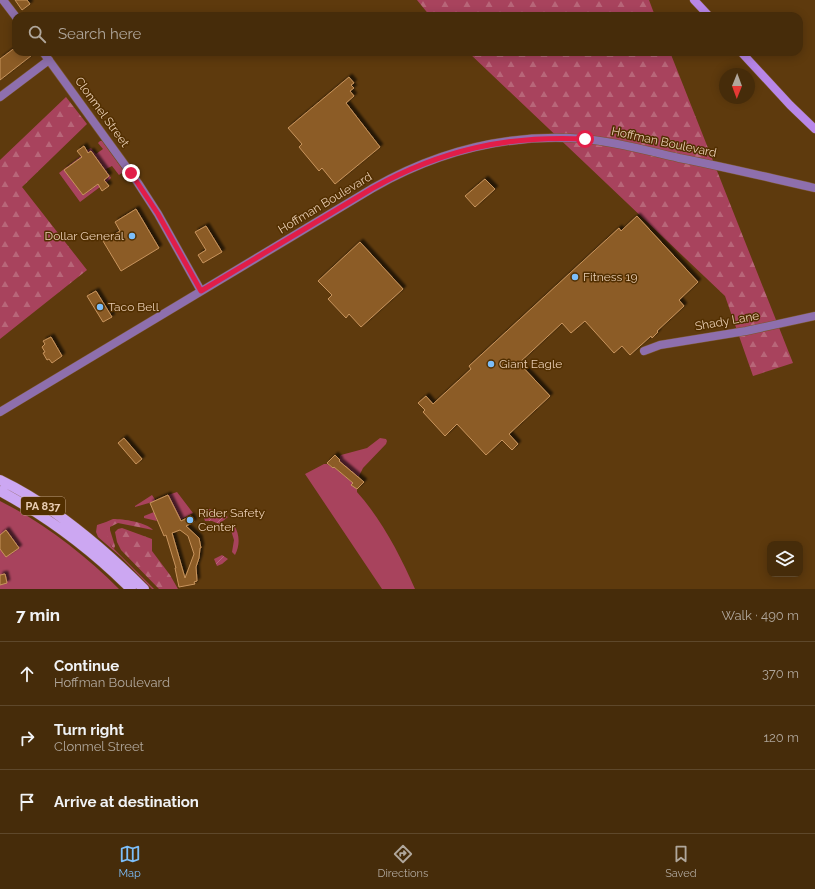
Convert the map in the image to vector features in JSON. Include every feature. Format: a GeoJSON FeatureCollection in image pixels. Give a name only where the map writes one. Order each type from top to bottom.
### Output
{"type":"FeatureCollection","features":[{"type":"Feature","properties":{"kind":"main road","name":"PA 837"},"geometry":{"type":"LineString","coordinates":[[0,480],[42,505],[84,535],[119,564],[144,589]]}},
{"type":"Feature","properties":{"kind":"main road","name":"PA 837"},"geometry":{"type":"LineString","coordinates":[[0,491],[32,509],[64,531],[103,563],[130,589]]}},
{"type":"Feature","properties":{"kind":"street"},"geometry":{"type":"LineString","coordinates":[[3,0],[12,12]]}},
{"type":"Feature","properties":{"kind":"street"},"geometry":{"type":"LineString","coordinates":[[694,0],[705,12]]}},
{"type":"Feature","properties":{"kind":"street","name":"Clonmel Street"},"geometry":{"type":"LineString","coordinates":[[46,56],[138,183],[158,214],[201,291]]}},
{"type":"Feature","properties":{"kind":"street"},"geometry":{"type":"LineString","coordinates":[[745,56],[784,100],[815,129]]}},
{"type":"Feature","properties":{"kind":"street"},"geometry":{"type":"LineString","coordinates":[[0,97],[49,60]]}},
{"type":"Feature","properties":{"kind":"street","name":"Hoffman Boulevard"},"geometry":{"type":"LineString","coordinates":[[0,412],[390,179],[440,157],[470,148],[500,142],[559,138],[606,142],[815,188]]}},
{"type":"Feature","properties":{"kind":"street","name":"Shady Lane"},"geometry":{"type":"LineString","coordinates":[[644,351],[660,345],[746,331],[815,316]]}},
{"type":"Feature","properties":{"kind":"green space"},"geometry":{"type":"Polygon","coordinates":[[[417,0],[649,0],[654,12],[427,12],[417,0]]]}},
{"type":"Feature","properties":{"kind":"green space"},"geometry":{"type":"Polygon","coordinates":[[[472,56],[672,56],[793,363],[753,376],[725,296],[472,56]]]}},
{"type":"Feature","properties":{"kind":"green space"},"geometry":{"type":"Polygon","coordinates":[[[66,97],[87,124],[22,187],[87,270],[0,339],[0,160],[66,97]]]}},
{"type":"Feature","properties":{"kind":"green space"},"geometry":{"type":"Polygon","coordinates":[[[102,141],[123,170],[119,175],[112,166],[106,169],[111,178],[106,183],[104,180],[109,176],[91,151],[88,153],[87,150],[91,148],[96,154],[103,149],[98,143],[102,141]]]}},
{"type":"Feature","properties":{"kind":"green space"},"geometry":{"type":"Polygon","coordinates":[[[81,156],[82,157],[65,170],[83,195],[98,184],[100,187],[80,202],[59,173],[81,156]]]}},
{"type":"Feature","properties":{"kind":"green space"},"geometry":{"type":"Polygon","coordinates":[[[380,438],[386,439],[386,444],[363,468],[358,478],[339,461],[341,455],[367,448],[380,438]]]}},
{"type":"Feature","properties":{"kind":"green space"},"geometry":{"type":"Polygon","coordinates":[[[324,464],[327,464],[333,468],[334,467],[353,483],[352,485],[357,489],[357,492],[390,538],[415,589],[382,589],[305,474],[324,464]]]}},
{"type":"Feature","properties":{"kind":"green space"},"geometry":{"type":"Polygon","coordinates":[[[177,492],[193,513],[180,520],[168,495],[177,492]]]}},
{"type":"Feature","properties":{"kind":"green space"},"geometry":{"type":"Polygon","coordinates":[[[152,495],[156,501],[135,507],[135,506],[152,495]]]}},
{"type":"Feature","properties":{"kind":"green space"},"geometry":{"type":"Polygon","coordinates":[[[0,501],[32,519],[63,540],[106,576],[119,589],[0,589],[0,501]]]}},
{"type":"Feature","properties":{"kind":"green space"},"geometry":{"type":"Polygon","coordinates":[[[209,509],[217,511],[228,517],[219,524],[212,521],[205,521],[201,510],[209,509]]]}},
{"type":"Feature","properties":{"kind":"green space"},"geometry":{"type":"Polygon","coordinates":[[[154,512],[157,521],[144,518],[144,516],[154,512]]]}},
{"type":"Feature","properties":{"kind":"green space"},"geometry":{"type":"Polygon","coordinates":[[[113,519],[128,520],[140,523],[150,527],[153,530],[118,523],[110,527],[115,546],[114,549],[109,540],[106,525],[106,522],[113,519]]]}},
{"type":"Feature","properties":{"kind":"green space"},"geometry":{"type":"Polygon","coordinates":[[[106,522],[111,546],[154,589],[152,589],[121,557],[98,537],[96,532],[97,525],[106,522]]]}},
{"type":"Feature","properties":{"kind":"green space"},"geometry":{"type":"Polygon","coordinates":[[[234,525],[239,540],[235,555],[232,552],[234,540],[230,527],[234,525]]]}},
{"type":"Feature","properties":{"kind":"green space"},"geometry":{"type":"Polygon","coordinates":[[[122,528],[152,539],[152,551],[170,575],[178,589],[159,589],[121,550],[117,542],[115,532],[122,528]]]}},
{"type":"Feature","properties":{"kind":"green space"},"geometry":{"type":"Polygon","coordinates":[[[222,555],[228,559],[217,566],[214,559],[222,555]]]}},
{"type":"Feature","properties":{"kind":"building"},"geometry":{"type":"Polygon","coordinates":[[[15,0],[27,0],[30,4],[22,10],[15,0]]]}},
{"type":"Feature","properties":{"kind":"building"},"geometry":{"type":"Polygon","coordinates":[[[12,50],[12,56],[31,56],[0,80],[0,59],[12,50]]]}},
{"type":"Feature","properties":{"kind":"building"},"geometry":{"type":"Polygon","coordinates":[[[349,77],[354,83],[351,85],[354,88],[350,91],[354,96],[346,103],[380,147],[335,184],[322,168],[319,171],[299,147],[302,144],[288,128],[349,77]]]}},
{"type":"Feature","properties":{"kind":"building"},"geometry":{"type":"Polygon","coordinates":[[[84,146],[88,153],[91,151],[109,176],[104,180],[109,186],[102,191],[98,184],[83,195],[64,170],[82,157],[77,151],[84,146]]]}},
{"type":"Feature","properties":{"kind":"building"},"geometry":{"type":"Polygon","coordinates":[[[485,179],[495,189],[475,207],[465,196],[485,179]]]}},
{"type":"Feature","properties":{"kind":"building","name":"Dollar General"},"geometry":{"type":"Polygon","coordinates":[[[136,209],[159,248],[121,271],[103,241],[120,231],[115,222],[136,209]]]}},
{"type":"Feature","properties":{"kind":"building"},"geometry":{"type":"Polygon","coordinates":[[[637,216],[698,282],[679,300],[684,306],[657,331],[658,332],[652,338],[651,336],[630,355],[622,346],[614,353],[585,321],[571,333],[562,323],[519,363],[550,396],[509,434],[518,444],[512,450],[502,440],[486,455],[457,424],[445,436],[423,412],[425,410],[418,403],[426,396],[433,404],[471,369],[469,366],[619,228],[621,231],[637,216]]]}},
{"type":"Feature","properties":{"kind":"building"},"geometry":{"type":"Polygon","coordinates":[[[206,226],[222,252],[203,263],[198,255],[206,250],[195,232],[206,226]]]}},
{"type":"Feature","properties":{"kind":"building"},"geometry":{"type":"Polygon","coordinates":[[[360,242],[403,289],[361,327],[349,314],[346,318],[328,299],[332,295],[318,281],[360,242]]]}},
{"type":"Feature","properties":{"kind":"building","name":"Taco Bell"},"geometry":{"type":"Polygon","coordinates":[[[96,291],[112,317],[103,322],[87,296],[96,291]]]}},
{"type":"Feature","properties":{"kind":"building"},"geometry":{"type":"Polygon","coordinates":[[[51,337],[62,356],[52,363],[49,359],[47,360],[43,353],[45,352],[42,347],[45,344],[43,341],[51,337]]]}},
{"type":"Feature","properties":{"kind":"building"},"geometry":{"type":"Polygon","coordinates":[[[124,438],[142,459],[136,464],[118,443],[124,438]]]}},
{"type":"Feature","properties":{"kind":"building"},"geometry":{"type":"Polygon","coordinates":[[[335,455],[340,460],[339,461],[364,482],[357,489],[351,485],[353,483],[327,463],[335,455]]]}},
{"type":"Feature","properties":{"kind":"building"},"geometry":{"type":"Polygon","coordinates":[[[168,495],[181,521],[191,516],[194,522],[186,526],[199,538],[201,548],[196,567],[197,581],[194,582],[195,584],[179,587],[176,568],[166,535],[164,536],[150,503],[168,495]],[[180,530],[172,533],[185,578],[194,554],[188,536],[180,530]]]}},
{"type":"Feature","properties":{"kind":"building"},"geometry":{"type":"Polygon","coordinates":[[[6,530],[19,548],[6,557],[0,549],[0,535],[6,530]]]}},
{"type":"Feature","properties":{"kind":"building"},"geometry":{"type":"Polygon","coordinates":[[[5,574],[7,583],[0,585],[0,575],[5,574]]]}},
{"type":"Feature","properties":{"kind":"place","name":"Dollar General"},"geometry":{"type":"Point","coordinates":[132,236]}},
{"type":"Feature","properties":{"kind":"place","name":"Fitness 19"},"geometry":{"type":"Point","coordinates":[575,277]}},
{"type":"Feature","properties":{"kind":"place","name":"Taco Bell"},"geometry":{"type":"Point","coordinates":[100,307]}},
{"type":"Feature","properties":{"kind":"place","name":"Giant Eagle"},"geometry":{"type":"Point","coordinates":[491,364]}},
{"type":"Feature","properties":{"kind":"place","name":"Rider Safety Center"},"geometry":{"type":"Point","coordinates":[190,520]}},
{"type":"Feature","properties":{"kind":"route"},"geometry":{"type":"LineString","coordinates":[[131,173],[158,214],[201,291],[373,188],[424,163],[454,152],[486,144],[548,138],[585,139]]}}]}
